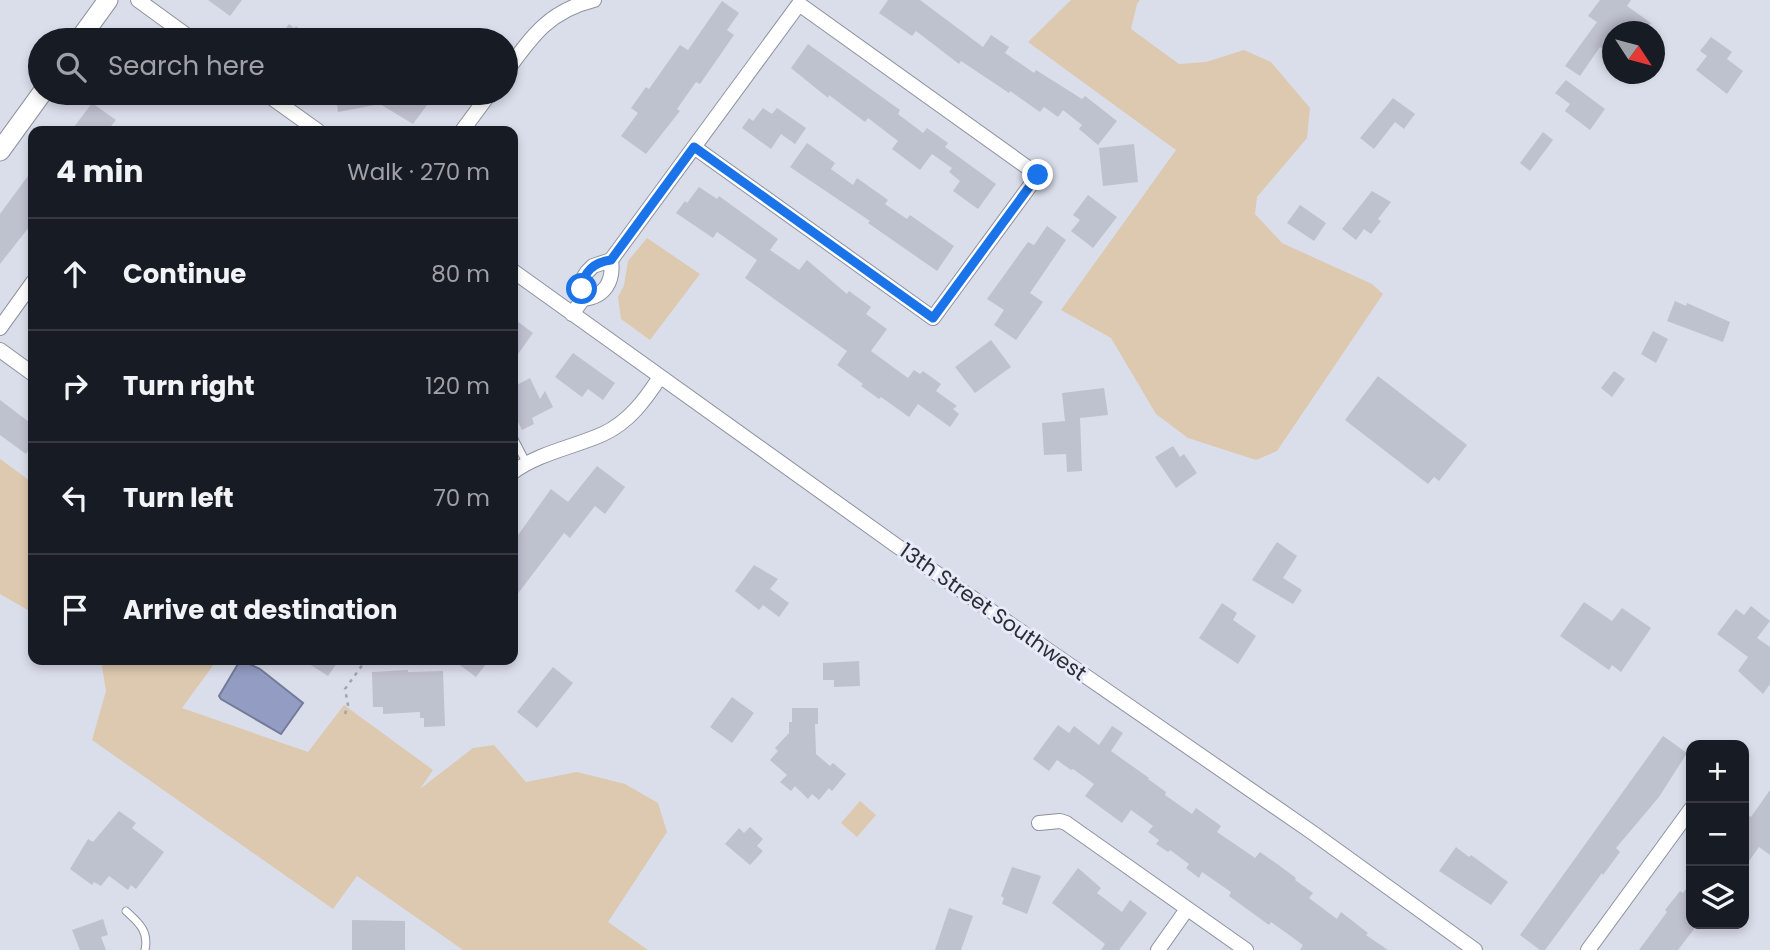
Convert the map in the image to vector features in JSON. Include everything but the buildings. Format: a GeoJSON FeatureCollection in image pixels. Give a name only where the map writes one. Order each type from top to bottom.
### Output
{"type":"FeatureCollection","features":[{"type":"Feature","properties":{"kind":"street"},"geometry":{"type":"LineString","coordinates":[[88,28],[108,0]]}},
{"type":"Feature","properties":{"kind":"street"},"geometry":{"type":"LineString","coordinates":[[138,0],[176,28]]}},
{"type":"Feature","properties":{"kind":"street"},"geometry":{"type":"LineString","coordinates":[[518,56],[530,39],[552,18],[571,7],[594,0]]}},
{"type":"Feature","properties":{"kind":"street"},"geometry":{"type":"LineString","coordinates":[[583,299],[594,298],[607,287],[611,279],[611,260],[799,4],[1038,175],[933,318],[694,147]]}},
{"type":"Feature","properties":{"kind":"street"},"geometry":{"type":"LineString","coordinates":[[0,151],[33,105]]}},
{"type":"Feature","properties":{"kind":"street"},"geometry":{"type":"LineString","coordinates":[[282,105],[311,126]]}},
{"type":"Feature","properties":{"kind":"street"},"geometry":{"type":"LineString","coordinates":[[466,126],[481,105]]}},
{"type":"Feature","properties":{"kind":"street"},"geometry":{"type":"LineString","coordinates":[[572,314],[583,299],[582,280],[587,272],[593,265],[611,260]]}},
{"type":"Feature","properties":{"kind":"street","name":"13th Street Southwest"},"geometry":{"type":"LineString","coordinates":[[518,275],[897,546],[1313,834],[1475,950]]}},
{"type":"Feature","properties":{"kind":"street"},"geometry":{"type":"LineString","coordinates":[[0,328],[28,289]]}},
{"type":"Feature","properties":{"kind":"street"},"geometry":{"type":"LineString","coordinates":[[0,350],[28,370]]}},
{"type":"Feature","properties":{"kind":"street"},"geometry":{"type":"LineString","coordinates":[[518,469],[605,433],[641,405],[660,377]]}},
{"type":"Feature","properties":{"kind":"street"},"geometry":{"type":"LineString","coordinates":[[1588,950],[1686,815]]}},
{"type":"Feature","properties":{"kind":"street"},"geometry":{"type":"LineString","coordinates":[[1040,823],[1066,823],[1246,950]]}},
{"type":"Feature","properties":{"kind":"street"},"geometry":{"type":"LineString","coordinates":[[1158,950],[1187,909]]}},
{"type":"Feature","properties":{"kind":"lane"},"geometry":{"type":"LineString","coordinates":[[518,447],[527,464]]}},
{"type":"Feature","properties":{"kind":"lane"},"geometry":{"type":"LineString","coordinates":[[126,911],[143,927],[146,934],[145,950]]}},
{"type":"Feature","properties":{"kind":"path"},"geometry":{"type":"LineString","coordinates":[[345,715],[348,705],[345,690],[362,665]]}},
{"type":"Feature","properties":{"kind":"shaded area"},"geometry":{"type":"Polygon","coordinates":[[[1071,0],[1140,0],[1131,29],[1179,64],[1206,62],[1244,50],[1271,62],[1310,108],[1307,138],[1257,197],[1255,214],[1282,243],[1372,284],[1383,294],[1277,451],[1256,460],[1188,438],[1156,414],[1111,338],[1061,310],[1176,150],[1028,42],[1071,0]]]}},
{"type":"Feature","properties":{"kind":"shaded area"},"geometry":{"type":"Polygon","coordinates":[[[647,238],[700,274],[650,340],[621,319],[618,297],[624,285],[628,261],[647,238]]]}},
{"type":"Feature","properties":{"kind":"shaded area"},"geometry":{"type":"Polygon","coordinates":[[[0,459],[28,479],[28,610],[0,594],[0,459]]]}},
{"type":"Feature","properties":{"kind":"shaded area"},"geometry":{"type":"Polygon","coordinates":[[[102,665],[213,665],[182,708],[308,752],[344,705],[433,770],[420,789],[473,748],[494,745],[526,782],[577,772],[625,784],[658,803],[667,832],[608,922],[648,950],[463,950],[357,876],[333,909],[92,740],[106,691],[102,665]]]}},
{"type":"Feature","properties":{"kind":"shaded area"},"geometry":{"type":"Polygon","coordinates":[[[860,801],[876,815],[857,837],[841,823],[860,801]]]}},
{"type":"Feature","properties":{"kind":"water"},"geometry":{"type":"Polygon","coordinates":[[[237,665],[252,665],[303,703],[281,734],[219,696],[237,665]]]}},
{"type":"Feature","properties":{"kind":"route"},"geometry":{"type":"LineString","coordinates":[[582,289],[582,280],[587,272],[593,265],[611,260],[694,147],[933,318],[1038,175]]}}]}
